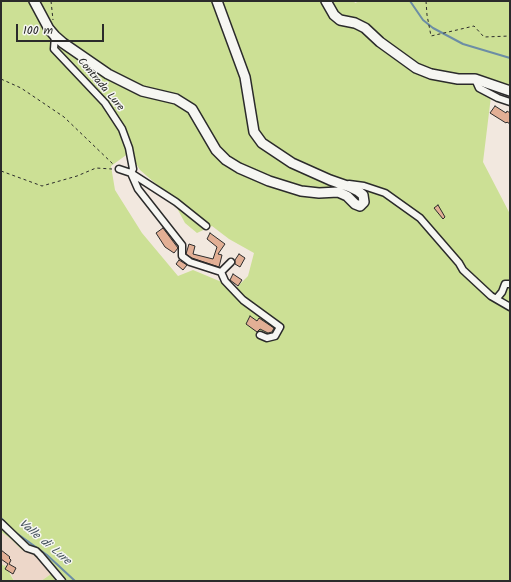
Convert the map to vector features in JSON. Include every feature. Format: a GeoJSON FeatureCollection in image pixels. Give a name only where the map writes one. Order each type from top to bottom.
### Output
{"type":"FeatureCollection","features":[{"type":"Feature","properties":{"kind":"main road"},"geometry":{"type":"LineString","coordinates":[[34,1],[49,29],[55,36],[108,74],[142,90],[176,99],[186,104],[192,109],[216,150],[226,160],[239,168],[269,181],[301,191],[319,193],[338,192],[347,196],[355,204],[360,206],[364,202],[363,195],[350,187],[292,163],[262,143],[254,132],[245,77],[217,1]]}},
{"type":"Feature","properties":{"kind":"main road"},"geometry":{"type":"LineString","coordinates":[[326,1],[334,14],[340,20],[355,23],[365,28],[380,42],[416,68],[431,74],[458,79],[475,79],[510,91]]}},
{"type":"Feature","properties":{"kind":"street","name":"Contrada Lure"},"geometry":{"type":"LineString","coordinates":[[55,36],[54,49],[105,103],[122,130],[129,148],[133,169],[132,173],[138,189],[182,245],[182,256],[190,262],[221,272]]}},
{"type":"Feature","properties":{"kind":"street"},"geometry":{"type":"LineString","coordinates":[[475,79],[479,88],[509,102]]}},
{"type":"Feature","properties":{"kind":"street"},"geometry":{"type":"LineString","coordinates":[[119,169],[132,173],[176,202],[206,226]]}},
{"type":"Feature","properties":{"kind":"street"},"geometry":{"type":"LineString","coordinates":[[342,184],[346,183],[364,186],[385,193],[420,218],[459,263],[463,270],[491,296],[497,298],[510,307]]}},
{"type":"Feature","properties":{"kind":"street"},"geometry":{"type":"LineString","coordinates":[[231,262],[221,272],[225,281],[243,300],[280,327],[276,336],[268,338],[260,335]]}},
{"type":"Feature","properties":{"kind":"street"},"geometry":{"type":"LineString","coordinates":[[497,298],[502,292],[505,284],[510,284]]}},
{"type":"Feature","properties":{"kind":"street"},"geometry":{"type":"LineString","coordinates":[[1,523],[27,548],[36,551],[62,581]]}},
{"type":"Feature","properties":{"kind":"path"},"geometry":{"type":"LineString","coordinates":[[51,1],[53,22]]}},
{"type":"Feature","properties":{"kind":"path"},"geometry":{"type":"LineString","coordinates":[[426,1],[431,36],[474,26],[484,38],[510,36]]}},
{"type":"Feature","properties":{"kind":"path"},"geometry":{"type":"LineString","coordinates":[[1,79],[21,88],[64,117],[119,169]]}},
{"type":"Feature","properties":{"kind":"path"},"geometry":{"type":"LineString","coordinates":[[1,171],[42,186],[77,176],[96,168],[119,169]]}},
{"type":"Feature","properties":{"kind":"shaded area"},"geometry":{"type":"Polygon","coordinates":[[[1,532],[22,550],[33,554],[51,574],[41,581],[14,581],[10,572],[1,563],[1,532]]]}},
{"type":"Feature","properties":{"kind":"green space"},"geometry":{"type":"Polygon","coordinates":[[[1,1],[354,1],[355,3],[360,1],[510,1],[510,92],[492,88],[483,162],[510,214],[510,581],[41,581],[51,574],[33,554],[22,550],[1,532],[1,1]],[[129,153],[111,166],[115,190],[142,233],[178,276],[193,270],[236,288],[248,276],[254,253],[229,239],[212,226],[197,233],[185,223],[171,197],[140,170],[129,153]]]}},
{"type":"Feature","properties":{"kind":"green space"},"geometry":{"type":"Polygon","coordinates":[[[1,563],[4,566],[5,565],[14,581],[1,581],[1,563]]]}},
{"type":"Feature","properties":{"kind":"building"},"geometry":{"type":"Polygon","coordinates":[[[495,106],[506,113],[507,111],[510,113],[510,124],[490,113],[495,106]]]}},
{"type":"Feature","properties":{"kind":"building"},"geometry":{"type":"Polygon","coordinates":[[[438,205],[445,217],[443,219],[434,208],[438,205]]]}},
{"type":"Feature","properties":{"kind":"building"},"geometry":{"type":"Polygon","coordinates":[[[163,228],[178,248],[174,253],[165,247],[156,233],[163,228]]]}},
{"type":"Feature","properties":{"kind":"building"},"geometry":{"type":"Polygon","coordinates":[[[210,233],[225,244],[218,254],[222,255],[219,267],[192,258],[186,254],[189,244],[195,246],[193,254],[213,259],[217,247],[207,239],[210,233]]]}},
{"type":"Feature","properties":{"kind":"building"},"geometry":{"type":"Polygon","coordinates":[[[239,254],[245,258],[240,267],[235,264],[235,260],[239,254]]]}},
{"type":"Feature","properties":{"kind":"building"},"geometry":{"type":"Polygon","coordinates":[[[179,260],[187,265],[183,270],[176,264],[179,260]]]}},
{"type":"Feature","properties":{"kind":"building"},"geometry":{"type":"Polygon","coordinates":[[[233,274],[242,280],[238,286],[230,280],[233,274]]]}},
{"type":"Feature","properties":{"kind":"building"},"geometry":{"type":"Polygon","coordinates":[[[250,316],[257,321],[259,318],[274,328],[272,332],[268,333],[260,329],[257,332],[246,324],[250,316]]]}},
{"type":"Feature","properties":{"kind":"building"},"geometry":{"type":"Polygon","coordinates":[[[1,550],[10,557],[9,558],[11,560],[9,564],[16,568],[13,574],[5,569],[8,564],[1,559],[1,550]]]}},
{"type":"Feature","properties":{"kind":"waterway"},"geometry":{"type":"LineString","coordinates":[[410,1],[423,20],[433,28],[463,44],[510,58]]}},
{"type":"Feature","properties":{"kind":"waterway","name":"Valle di Lure"},"geometry":{"type":"LineString","coordinates":[[1,518],[12,530],[47,555],[75,581]]}}]}
